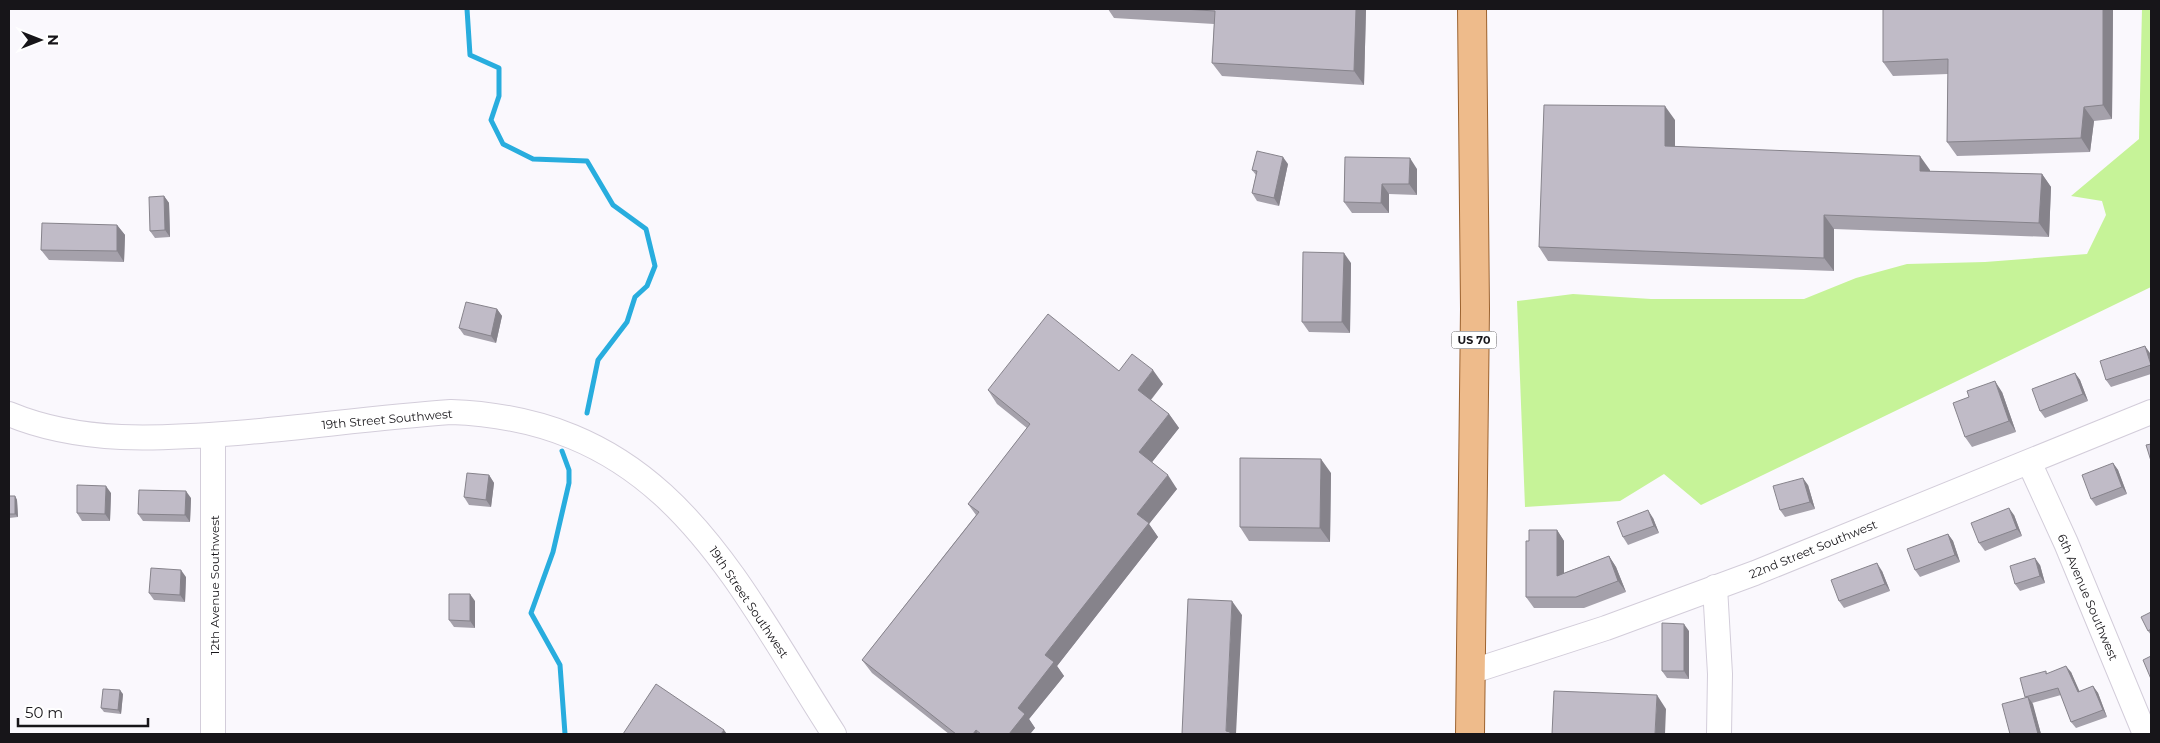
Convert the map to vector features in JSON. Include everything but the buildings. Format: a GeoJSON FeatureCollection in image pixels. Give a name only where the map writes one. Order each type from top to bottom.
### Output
{"type":"FeatureCollection","features":[{"type":"Feature","properties":{"kind":"main road","name":"US 70"},"geometry":{"type":"LineString","coordinates":[[1470,734],[1475,309],[1472,9]]}},
{"type":"Feature","properties":{"kind":"street","name":"19th Street Southwest"},"geometry":{"type":"LineString","coordinates":[[9,414],[55,428],[95,436],[160,438],[213,435],[451,412],[515,418],[556,430],[594,446],[630,468],[671,500],[715,548],[761,616],[834,734]]}},
{"type":"Feature","properties":{"kind":"street","name":"22nd Street Southwest"},"geometry":{"type":"LineString","coordinates":[[1470,672],[1606,628],[1716,587],[2151,412]]}},
{"type":"Feature","properties":{"kind":"street","name":"12th Avenue Southwest"},"geometry":{"type":"LineString","coordinates":[[213,435],[213,734]]}},
{"type":"Feature","properties":{"kind":"street","name":"6th Avenue Southwest"},"geometry":{"type":"LineString","coordinates":[[2029,462],[2148,734]]}},
{"type":"Feature","properties":{"kind":"street"},"geometry":{"type":"LineString","coordinates":[[1716,587],[1720,665],[1719,734]]}},
{"type":"Feature","properties":{"kind":"green space"},"geometry":{"type":"Polygon","coordinates":[[[2142,9],[2151,9],[2151,287],[1701,505],[1664,474],[1620,501],[1525,507],[1517,301],[1573,294],[1651,299],[1804,299],[1856,278],[1907,264],[1985,262],[2087,254],[2106,215],[2102,201],[2071,196],[2139,139],[2142,9]]]}},
{"type":"Feature","properties":{"kind":"waterway"},"geometry":{"type":"LineString","coordinates":[[467,9],[470,55],[499,68],[499,96],[491,120],[503,144],[533,159],[587,161],[613,205],[646,229],[655,266],[647,286],[635,297],[627,322],[598,360],[587,413]]}},
{"type":"Feature","properties":{"kind":"waterway"},"geometry":{"type":"LineString","coordinates":[[562,451],[569,470],[569,483],[553,552],[531,613],[560,665],[565,734]]}}]}
